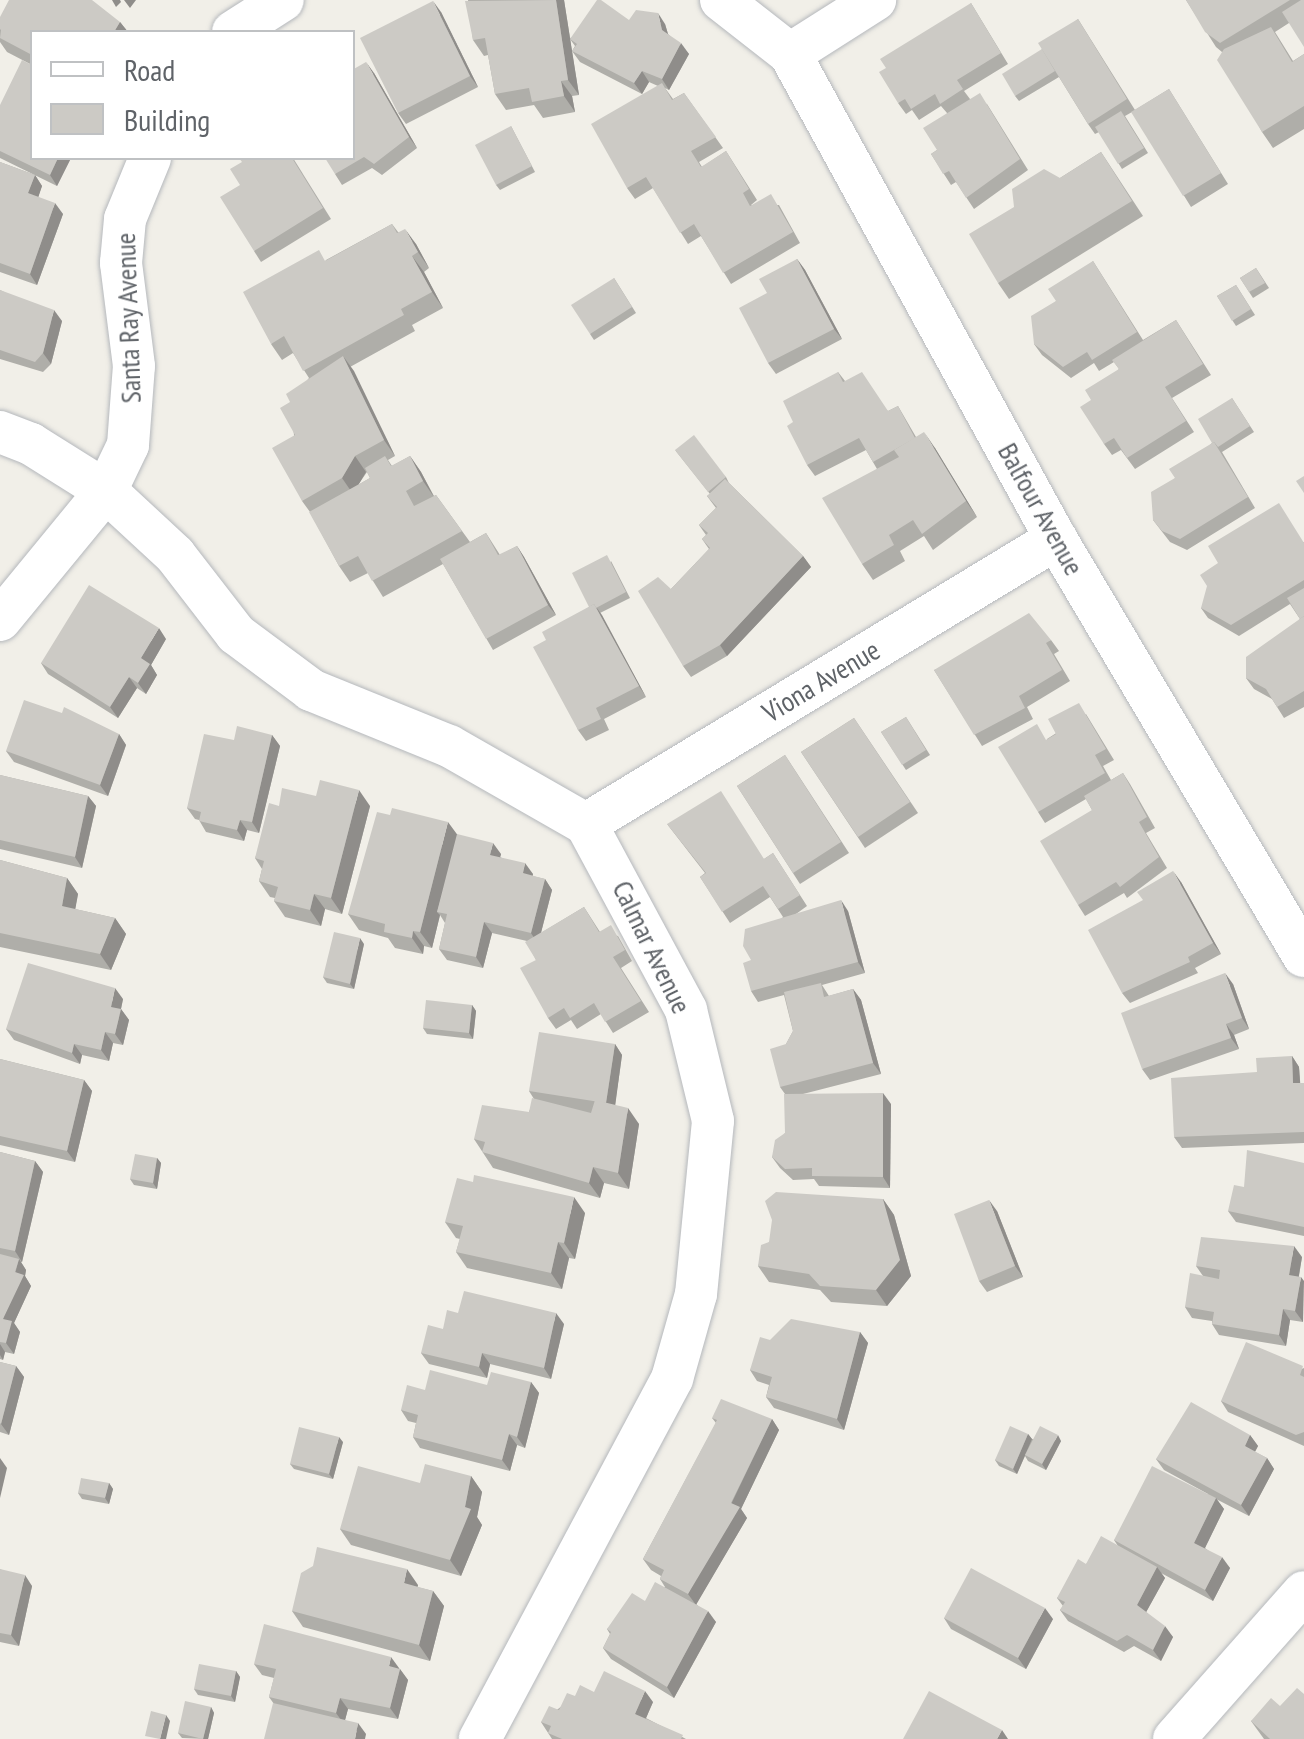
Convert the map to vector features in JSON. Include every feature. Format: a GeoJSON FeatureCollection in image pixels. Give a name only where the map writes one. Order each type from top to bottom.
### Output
{"type":"FeatureCollection","features":[{"type":"Feature","properties":{"kind":"street"},"geometry":{"type":"LineString","coordinates":[[236,30],[283,0]]}},
{"type":"Feature","properties":{"kind":"street"},"geometry":{"type":"LineString","coordinates":[[721,0],[790,54],[875,0]]}},
{"type":"Feature","properties":{"kind":"street","name":"Balfour Avenue"},"geometry":{"type":"LineString","coordinates":[[790,54],[1056,539],[1304,956]]}},
{"type":"Feature","properties":{"kind":"street","name":"Santa Ray Avenue"},"geometry":{"type":"LineString","coordinates":[[0,620],[106,491],[128,445],[132,407],[121,263],[125,219],[149,160]]}},
{"type":"Feature","properties":{"kind":"street"},"geometry":{"type":"LineString","coordinates":[[0,432],[106,491],[174,556],[236,634],[311,690],[466,754],[586,824]]}},
{"type":"Feature","properties":{"kind":"street","name":"Viona Avenue"},"geometry":{"type":"LineString","coordinates":[[586,824],[1056,539]]}},
{"type":"Feature","properties":{"kind":"street","name":"Calmar Avenue"},"geometry":{"type":"LineString","coordinates":[[480,1739],[672,1379],[696,1294],[708,1211],[713,1121],[686,1010],[586,824]]}},
{"type":"Feature","properties":{"kind":"street"},"geometry":{"type":"LineString","coordinates":[[1174,1739],[1304,1592]]}},
{"type":"Feature","properties":{"kind":"building"},"geometry":{"type":"Polygon","coordinates":[[[9,0],[92,0],[120,22],[115,30],[30,30],[30,54],[0,38],[0,17],[9,0]]]}},
{"type":"Feature","properties":{"kind":"building"},"geometry":{"type":"Polygon","coordinates":[[[556,0],[568,80],[561,81],[564,96],[532,102],[529,88],[495,94],[485,38],[473,40],[465,1],[556,0]]]}},
{"type":"Feature","properties":{"kind":"building"},"geometry":{"type":"Polygon","coordinates":[[[597,0],[629,20],[636,10],[658,13],[662,30],[681,43],[662,79],[642,71],[634,83],[572,51],[577,44],[570,39],[597,0]]]}},
{"type":"Feature","properties":{"kind":"building"},"geometry":{"type":"Polygon","coordinates":[[[1186,0],[1290,0],[1220,43],[1205,32],[1186,0]]]}},
{"type":"Feature","properties":{"kind":"building"},"geometry":{"type":"Polygon","coordinates":[[[1304,0],[1304,47],[1282,12],[1304,0]]]}},
{"type":"Feature","properties":{"kind":"building"},"geometry":{"type":"Polygon","coordinates":[[[433,1],[470,76],[398,113],[360,38],[433,1]]]}},
{"type":"Feature","properties":{"kind":"building"},"geometry":{"type":"Polygon","coordinates":[[[971,3],[1001,53],[957,80],[963,89],[940,104],[935,94],[911,109],[905,99],[898,103],[879,72],[886,68],[880,59],[971,3]]]}},
{"type":"Feature","properties":{"kind":"building"},"geometry":{"type":"Polygon","coordinates":[[[1078,19],[1127,99],[1088,124],[1038,43],[1078,19]]]}},
{"type":"Feature","properties":{"kind":"building"},"geometry":{"type":"Polygon","coordinates":[[[1271,27],[1292,62],[1304,54],[1304,106],[1262,132],[1217,60],[1224,49],[1271,27]]]}},
{"type":"Feature","properties":{"kind":"building"},"geometry":{"type":"Polygon","coordinates":[[[1042,49],[1055,71],[1015,96],[1002,74],[1042,49]]]}},
{"type":"Feature","properties":{"kind":"building"},"geometry":{"type":"Polygon","coordinates":[[[22,60],[30,64],[30,160],[57,160],[50,175],[0,151],[0,105],[22,60]]]}},
{"type":"Feature","properties":{"kind":"building"},"geometry":{"type":"Polygon","coordinates":[[[366,62],[409,137],[374,164],[364,157],[335,174],[326,160],[355,160],[355,68],[366,62]]]}},
{"type":"Feature","properties":{"kind":"building"},"geometry":{"type":"Polygon","coordinates":[[[662,83],[672,100],[684,93],[716,137],[691,151],[701,167],[726,151],[749,189],[743,193],[750,206],[771,194],[793,232],[723,273],[694,224],[680,233],[646,177],[627,188],[591,124],[662,83]]]}},
{"type":"Feature","properties":{"kind":"building"},"geometry":{"type":"Polygon","coordinates":[[[1169,89],[1221,173],[1183,196],[1131,112],[1169,89]]]}},
{"type":"Feature","properties":{"kind":"building"},"geometry":{"type":"Polygon","coordinates":[[[980,93],[1020,159],[966,198],[949,171],[943,174],[931,154],[937,150],[923,128],[980,93]]]}},
{"type":"Feature","properties":{"kind":"building"},"geometry":{"type":"Polygon","coordinates":[[[1121,111],[1144,148],[1118,164],[1095,127],[1121,111]]]}},
{"type":"Feature","properties":{"kind":"building"},"geometry":{"type":"Polygon","coordinates":[[[511,126],[532,166],[496,185],[475,145],[511,126]]]}},
{"type":"Feature","properties":{"kind":"building"},"geometry":{"type":"Polygon","coordinates":[[[1101,152],[1132,201],[998,283],[969,234],[1014,207],[1012,189],[1044,169],[1060,178],[1101,152]]]}},
{"type":"Feature","properties":{"kind":"building"},"geometry":{"type":"Polygon","coordinates":[[[293,160],[323,208],[254,251],[220,197],[240,185],[230,169],[242,162],[293,160]]]}},
{"type":"Feature","properties":{"kind":"building"},"geometry":{"type":"Polygon","coordinates":[[[0,162],[35,175],[28,193],[55,203],[30,274],[0,263],[0,162]]]}},
{"type":"Feature","properties":{"kind":"building"},"geometry":{"type":"Polygon","coordinates":[[[392,224],[397,233],[405,229],[418,252],[412,256],[432,292],[401,309],[404,315],[303,371],[284,336],[271,344],[243,292],[319,250],[325,261],[392,224]]]}},
{"type":"Feature","properties":{"kind":"building"},"geometry":{"type":"Polygon","coordinates":[[[797,259],[834,329],[768,363],[739,308],[767,293],[759,279],[797,259]]]}},
{"type":"Feature","properties":{"kind":"building"},"geometry":{"type":"Polygon","coordinates":[[[1093,261],[1137,332],[1092,360],[1087,352],[1063,367],[1034,344],[1031,316],[1056,301],[1048,289],[1093,261]]]}},
{"type":"Feature","properties":{"kind":"building"},"geometry":{"type":"Polygon","coordinates":[[[1256,268],[1265,283],[1249,292],[1240,278],[1256,268]]]}},
{"type":"Feature","properties":{"kind":"building"},"geometry":{"type":"Polygon","coordinates":[[[614,278],[632,307],[590,334],[571,305],[614,278]]]}},
{"type":"Feature","properties":{"kind":"building"},"geometry":{"type":"Polygon","coordinates":[[[1236,285],[1251,309],[1232,321],[1217,296],[1236,285]]]}},
{"type":"Feature","properties":{"kind":"building"},"geometry":{"type":"Polygon","coordinates":[[[0,290],[54,310],[43,353],[35,362],[0,350],[0,290]]]}},
{"type":"Feature","properties":{"kind":"building"},"geometry":{"type":"Polygon","coordinates":[[[1176,320],[1203,364],[1165,387],[1186,421],[1127,458],[1114,438],[1104,444],[1080,407],[1091,400],[1085,390],[1119,369],[1112,360],[1176,320]]]}},
{"type":"Feature","properties":{"kind":"building"},"geometry":{"type":"Polygon","coordinates":[[[343,356],[384,440],[355,456],[342,478],[302,501],[272,448],[295,435],[280,408],[290,402],[286,394],[343,356]]]}},
{"type":"Feature","properties":{"kind":"building"},"geometry":{"type":"Polygon","coordinates":[[[838,372],[843,382],[862,372],[888,411],[898,406],[915,438],[873,462],[859,438],[807,465],[787,426],[793,422],[783,401],[838,372]]]}},
{"type":"Feature","properties":{"kind":"building"},"geometry":{"type":"Polygon","coordinates":[[[1232,398],[1250,426],[1218,447],[1198,419],[1232,398]]]}},
{"type":"Feature","properties":{"kind":"building"},"geometry":{"type":"Polygon","coordinates":[[[924,432],[966,501],[922,534],[913,520],[889,535],[894,545],[862,564],[822,498],[899,457],[894,450],[924,432]]]}},
{"type":"Feature","properties":{"kind":"building"},"geometry":{"type":"Polygon","coordinates":[[[694,435],[726,477],[708,492],[675,450],[694,435]]]}},
{"type":"Feature","properties":{"kind":"building"},"geometry":{"type":"Polygon","coordinates":[[[1214,442],[1248,497],[1180,539],[1162,531],[1153,520],[1151,492],[1175,478],[1169,469],[1214,442]]]}},
{"type":"Feature","properties":{"kind":"building"},"geometry":{"type":"Polygon","coordinates":[[[385,456],[391,466],[410,456],[423,481],[406,491],[414,506],[436,495],[462,531],[372,581],[358,556],[339,566],[309,512],[370,478],[365,468],[385,456]]]}},
{"type":"Feature","properties":{"kind":"building"},"geometry":{"type":"Polygon","coordinates":[[[1304,476],[1304,493],[1296,481],[1304,476]]]}},
{"type":"Feature","properties":{"kind":"building"},"geometry":{"type":"Polygon","coordinates":[[[725,479],[803,556],[720,645],[683,666],[638,591],[658,577],[671,589],[710,548],[702,539],[708,533],[699,525],[717,507],[707,496],[725,479]]]}},
{"type":"Feature","properties":{"kind":"building"},"geometry":{"type":"Polygon","coordinates":[[[1279,503],[1304,543],[1304,580],[1231,625],[1201,608],[1207,586],[1200,575],[1218,563],[1208,546],[1279,503]]]}},
{"type":"Feature","properties":{"kind":"building"},"geometry":{"type":"Polygon","coordinates":[[[486,533],[498,555],[517,546],[548,605],[486,639],[440,559],[486,533]]]}},
{"type":"Feature","properties":{"kind":"building"},"geometry":{"type":"Polygon","coordinates":[[[607,555],[626,592],[596,608],[594,604],[589,607],[572,573],[607,555]]]}},
{"type":"Feature","properties":{"kind":"building"},"geometry":{"type":"Polygon","coordinates":[[[89,585],[159,628],[141,658],[150,664],[138,683],[129,677],[110,707],[41,663],[89,585]]]}},
{"type":"Feature","properties":{"kind":"building"},"geometry":{"type":"Polygon","coordinates":[[[1304,588],[1304,616],[1300,619],[1287,598],[1304,588]]]}},
{"type":"Feature","properties":{"kind":"building"},"geometry":{"type":"Polygon","coordinates":[[[594,604],[639,686],[596,708],[601,719],[578,730],[533,647],[546,640],[542,632],[594,604]]]}},
{"type":"Feature","properties":{"kind":"building"},"geometry":{"type":"Polygon","coordinates":[[[1029,613],[1051,640],[1046,643],[1062,670],[1019,696],[1025,708],[974,735],[934,670],[1029,613]]]}},
{"type":"Feature","properties":{"kind":"building"},"geometry":{"type":"Polygon","coordinates":[[[1304,616],[1304,691],[1277,707],[1266,689],[1246,678],[1246,657],[1304,616]]]}},
{"type":"Feature","properties":{"kind":"building"},"geometry":{"type":"Polygon","coordinates":[[[24,700],[62,713],[64,707],[119,734],[100,785],[6,751],[24,700]]]}},
{"type":"Feature","properties":{"kind":"building"},"geometry":{"type":"Polygon","coordinates":[[[1079,703],[1106,749],[1095,755],[1105,773],[1038,812],[998,747],[1037,724],[1046,740],[1056,734],[1048,719],[1079,703]]]}},
{"type":"Feature","properties":{"kind":"building"},"geometry":{"type":"Polygon","coordinates":[[[906,717],[926,750],[902,765],[881,732],[906,717]]]}},
{"type":"Feature","properties":{"kind":"building"},"geometry":{"type":"Polygon","coordinates":[[[854,718],[910,802],[858,837],[801,752],[854,718]]]}},
{"type":"Feature","properties":{"kind":"building"},"geometry":{"type":"Polygon","coordinates":[[[237,726],[272,735],[252,822],[240,820],[237,830],[199,821],[201,812],[187,808],[204,734],[234,740],[237,726]]]}},
{"type":"Feature","properties":{"kind":"building"},"geometry":{"type":"Polygon","coordinates":[[[785,755],[841,842],[793,873],[737,786],[785,755]]]}},
{"type":"Feature","properties":{"kind":"building"},"geometry":{"type":"Polygon","coordinates":[[[1123,773],[1147,817],[1139,822],[1159,857],[1120,887],[1116,882],[1078,905],[1040,841],[1092,810],[1084,796],[1123,773]]]}},
{"type":"Feature","properties":{"kind":"building"},"geometry":{"type":"Polygon","coordinates":[[[0,775],[88,796],[75,857],[0,840],[0,775]]]}},
{"type":"Feature","properties":{"kind":"building"},"geometry":{"type":"Polygon","coordinates":[[[320,780],[359,790],[331,898],[314,894],[310,910],[274,901],[278,887],[259,881],[264,861],[255,858],[269,803],[279,806],[282,788],[316,796],[320,780]]]}},
{"type":"Feature","properties":{"kind":"building"},"geometry":{"type":"Polygon","coordinates":[[[721,791],[764,859],[773,853],[800,895],[778,909],[763,886],[722,912],[700,877],[706,873],[667,824],[721,791]]]}},
{"type":"Feature","properties":{"kind":"building"},"geometry":{"type":"Polygon","coordinates":[[[392,808],[448,822],[420,932],[413,931],[412,938],[384,932],[385,924],[348,914],[377,812],[390,815],[392,808]]]}},
{"type":"Feature","properties":{"kind":"building"},"geometry":{"type":"Polygon","coordinates":[[[457,834],[493,843],[490,855],[525,863],[523,873],[545,879],[531,933],[484,922],[476,957],[439,949],[447,914],[437,912],[457,834]]]}},
{"type":"Feature","properties":{"kind":"building"},"geometry":{"type":"Polygon","coordinates":[[[0,860],[67,878],[62,906],[115,918],[100,954],[0,933],[0,860]]]}},
{"type":"Feature","properties":{"kind":"building"},"geometry":{"type":"Polygon","coordinates":[[[1173,871],[1213,943],[1188,957],[1190,962],[1122,993],[1088,930],[1143,900],[1137,892],[1173,871]]]}},
{"type":"Feature","properties":{"kind":"building"},"geometry":{"type":"Polygon","coordinates":[[[841,900],[858,962],[751,991],[743,963],[751,960],[743,946],[745,929],[841,900]]]}},
{"type":"Feature","properties":{"kind":"building"},"geometry":{"type":"Polygon","coordinates":[[[584,907],[599,932],[611,925],[625,950],[613,957],[641,1001],[605,1022],[594,1003],[570,1018],[564,1008],[548,1018],[520,968],[536,960],[525,942],[584,907]]]}},
{"type":"Feature","properties":{"kind":"building"},"geometry":{"type":"Polygon","coordinates":[[[334,932],[360,938],[350,984],[323,977],[334,932]]]}},
{"type":"Feature","properties":{"kind":"building"},"geometry":{"type":"Polygon","coordinates":[[[28,963],[115,988],[111,1007],[121,1009],[115,1034],[105,1032],[101,1050],[74,1044],[72,1053],[6,1029],[28,963]]]}},
{"type":"Feature","properties":{"kind":"building"},"geometry":{"type":"Polygon","coordinates":[[[1225,973],[1242,1018],[1226,1024],[1231,1038],[1142,1069],[1121,1013],[1225,973]]]}},
{"type":"Feature","properties":{"kind":"building"},"geometry":{"type":"Polygon","coordinates":[[[821,983],[824,997],[853,989],[873,1063],[780,1087],[770,1049],[786,1044],[793,1031],[784,992],[821,983]]]}},
{"type":"Feature","properties":{"kind":"building"},"geometry":{"type":"Polygon","coordinates":[[[426,1000],[472,1005],[469,1033],[423,1028],[426,1000]]]}},
{"type":"Feature","properties":{"kind":"building"},"geometry":{"type":"Polygon","coordinates":[[[539,1032],[615,1044],[606,1103],[529,1091],[539,1032]]]}},
{"type":"Feature","properties":{"kind":"building"},"geometry":{"type":"Polygon","coordinates":[[[1292,1056],[1293,1083],[1304,1083],[1304,1132],[1174,1137],[1171,1078],[1257,1072],[1256,1058],[1292,1056]]]}},
{"type":"Feature","properties":{"kind":"building"},"geometry":{"type":"Polygon","coordinates":[[[0,1059],[84,1080],[67,1151],[0,1136],[0,1059]]]}},
{"type":"Feature","properties":{"kind":"building"},"geometry":{"type":"Polygon","coordinates":[[[883,1093],[883,1177],[812,1176],[812,1168],[785,1169],[772,1157],[775,1140],[785,1133],[784,1094],[883,1093]]]}},
{"type":"Feature","properties":{"kind":"building"},"geometry":{"type":"Polygon","coordinates":[[[532,1098],[591,1113],[595,1100],[628,1108],[618,1173],[593,1167],[589,1183],[482,1152],[485,1142],[474,1139],[482,1105],[529,1112],[532,1098]]]}},
{"type":"Feature","properties":{"kind":"building"},"geometry":{"type":"Polygon","coordinates":[[[1247,1150],[1304,1163],[1304,1227],[1228,1211],[1234,1185],[1244,1187],[1247,1150]]]}},
{"type":"Feature","properties":{"kind":"building"},"geometry":{"type":"Polygon","coordinates":[[[0,1152],[35,1161],[15,1251],[0,1248],[0,1152]]]}},
{"type":"Feature","properties":{"kind":"building"},"geometry":{"type":"Polygon","coordinates":[[[135,1154],[157,1158],[153,1183],[130,1179],[135,1154]]]}},
{"type":"Feature","properties":{"kind":"building"},"geometry":{"type":"Polygon","coordinates":[[[474,1175],[574,1197],[564,1243],[558,1242],[551,1273],[456,1252],[463,1226],[445,1222],[457,1178],[473,1182],[474,1175]]]}},
{"type":"Feature","properties":{"kind":"building"},"geometry":{"type":"Polygon","coordinates":[[[776,1192],[883,1199],[900,1260],[876,1290],[820,1286],[809,1274],[758,1266],[761,1245],[769,1242],[772,1220],[765,1201],[776,1192]]]}},
{"type":"Feature","properties":{"kind":"building"},"geometry":{"type":"Polygon","coordinates":[[[989,1200],[1015,1266],[979,1281],[954,1214],[989,1200]]]}},
{"type":"Feature","properties":{"kind":"building"},"geometry":{"type":"Polygon","coordinates":[[[1201,1237],[1294,1246],[1289,1275],[1301,1277],[1295,1311],[1283,1309],[1279,1335],[1212,1324],[1214,1312],[1185,1307],[1190,1273],[1219,1279],[1220,1270],[1196,1266],[1201,1237]]]}},
{"type":"Feature","properties":{"kind":"building"},"geometry":{"type":"Polygon","coordinates":[[[0,1254],[19,1259],[15,1272],[24,1275],[3,1319],[12,1321],[6,1343],[0,1342],[0,1254]]]}},
{"type":"Feature","properties":{"kind":"building"},"geometry":{"type":"Polygon","coordinates":[[[464,1291],[556,1313],[544,1368],[482,1353],[479,1367],[421,1353],[428,1325],[443,1329],[447,1310],[458,1313],[464,1291]]]}},
{"type":"Feature","properties":{"kind":"building"},"geometry":{"type":"Polygon","coordinates":[[[791,1319],[860,1332],[837,1419],[766,1397],[772,1377],[750,1370],[760,1337],[770,1340],[791,1319]]]}},
{"type":"Feature","properties":{"kind":"building"},"geometry":{"type":"Polygon","coordinates":[[[1246,1342],[1303,1366],[1300,1375],[1304,1377],[1304,1432],[1296,1435],[1221,1401],[1246,1342]]]}},
{"type":"Feature","properties":{"kind":"building"},"geometry":{"type":"Polygon","coordinates":[[[0,1362],[16,1366],[1,1424],[0,1423],[0,1362]]]}},
{"type":"Feature","properties":{"kind":"building"},"geometry":{"type":"Polygon","coordinates":[[[430,1370],[487,1385],[491,1372],[531,1382],[517,1437],[509,1434],[502,1460],[413,1437],[418,1415],[401,1410],[407,1385],[425,1390],[430,1370]]]}},
{"type":"Feature","properties":{"kind":"building"},"geometry":{"type":"Polygon","coordinates":[[[721,1399],[772,1419],[731,1503],[740,1507],[688,1594],[660,1579],[664,1570],[643,1559],[717,1420],[712,1418],[721,1399]]]}},
{"type":"Feature","properties":{"kind":"building"},"geometry":{"type":"Polygon","coordinates":[[[1191,1402],[1250,1435],[1245,1446],[1267,1458],[1241,1505],[1156,1459],[1191,1402]]]}},
{"type":"Feature","properties":{"kind":"building"},"geometry":{"type":"Polygon","coordinates":[[[1010,1426],[1028,1434],[1013,1469],[995,1460],[1010,1426]]]}},
{"type":"Feature","properties":{"kind":"building"},"geometry":{"type":"Polygon","coordinates":[[[1040,1426],[1058,1435],[1042,1464],[1025,1455],[1040,1426]]]}},
{"type":"Feature","properties":{"kind":"building"},"geometry":{"type":"Polygon","coordinates":[[[299,1427],[339,1437],[329,1474],[290,1464],[299,1427]]]}},
{"type":"Feature","properties":{"kind":"building"},"geometry":{"type":"Polygon","coordinates":[[[425,1464],[471,1476],[465,1507],[471,1509],[450,1560],[340,1529],[358,1466],[420,1483],[425,1464]]]}},
{"type":"Feature","properties":{"kind":"building"},"geometry":{"type":"Polygon","coordinates":[[[1152,1466],[1216,1498],[1194,1543],[1222,1557],[1205,1590],[1114,1540],[1152,1466]]]}},
{"type":"Feature","properties":{"kind":"building"},"geometry":{"type":"Polygon","coordinates":[[[81,1478],[109,1483],[105,1498],[78,1493],[81,1478]]]}},
{"type":"Feature","properties":{"kind":"building"},"geometry":{"type":"Polygon","coordinates":[[[1101,1536],[1157,1567],[1137,1605],[1165,1626],[1153,1650],[1127,1635],[1117,1641],[1060,1610],[1065,1602],[1057,1598],[1078,1559],[1086,1564],[1101,1536]]]}},
{"type":"Feature","properties":{"kind":"building"},"geometry":{"type":"Polygon","coordinates":[[[317,1547],[407,1569],[404,1583],[433,1591],[419,1645],[292,1611],[301,1573],[313,1566],[317,1547]]]}},
{"type":"Feature","properties":{"kind":"building"},"geometry":{"type":"Polygon","coordinates":[[[971,1568],[1045,1608],[1018,1658],[944,1618],[971,1568]]]}},
{"type":"Feature","properties":{"kind":"building"},"geometry":{"type":"Polygon","coordinates":[[[0,1569],[25,1575],[11,1635],[0,1633],[0,1569]]]}},
{"type":"Feature","properties":{"kind":"building"},"geometry":{"type":"Polygon","coordinates":[[[655,1582],[708,1611],[667,1687],[603,1648],[611,1632],[607,1629],[632,1593],[645,1601],[655,1582]]]}},
{"type":"Feature","properties":{"kind":"building"},"geometry":{"type":"Polygon","coordinates":[[[264,1624],[391,1657],[389,1666],[400,1669],[390,1708],[340,1698],[336,1713],[269,1697],[276,1669],[254,1664],[264,1624]]]}},
{"type":"Feature","properties":{"kind":"building"},"geometry":{"type":"Polygon","coordinates":[[[199,1664],[236,1671],[231,1696],[194,1689],[199,1664]]]}},
{"type":"Feature","properties":{"kind":"building"},"geometry":{"type":"Polygon","coordinates":[[[604,1671],[645,1691],[635,1714],[683,1735],[681,1739],[562,1739],[548,1733],[551,1726],[541,1722],[549,1706],[559,1710],[567,1693],[575,1696],[580,1685],[594,1692],[604,1671]]]}},
{"type":"Feature","properties":{"kind":"building"},"geometry":{"type":"Polygon","coordinates":[[[1297,1688],[1304,1694],[1304,1739],[1270,1739],[1251,1721],[1271,1698],[1280,1706],[1297,1688]]]}},
{"type":"Feature","properties":{"kind":"building"},"geometry":{"type":"Polygon","coordinates":[[[929,1691],[1002,1730],[997,1739],[903,1739],[929,1691]]]}},
{"type":"Feature","properties":{"kind":"building"},"geometry":{"type":"Polygon","coordinates":[[[185,1701],[211,1707],[203,1739],[178,1733],[185,1701]]]}},
{"type":"Feature","properties":{"kind":"building"},"geometry":{"type":"Polygon","coordinates":[[[273,1703],[358,1723],[355,1739],[264,1739],[273,1703]]]}},
{"type":"Feature","properties":{"kind":"building"},"geometry":{"type":"Polygon","coordinates":[[[151,1711],[166,1715],[160,1739],[145,1736],[151,1711]]]}}]}
